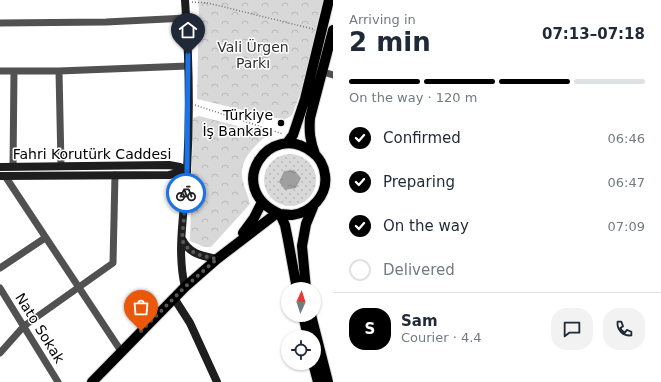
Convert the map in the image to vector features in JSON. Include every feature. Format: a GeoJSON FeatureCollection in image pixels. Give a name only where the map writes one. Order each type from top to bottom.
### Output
{"type":"FeatureCollection","features":[{"type":"Feature","properties":{"kind":"main road"},"geometry":{"type":"LineString","coordinates":[[329,0],[305,99],[289,140],[266,152],[259,160],[254,170],[253,182],[256,193],[269,209],[278,213],[291,215],[303,212],[313,206],[320,198],[325,187],[325,175],[322,164],[315,154],[310,142],[309,131],[310,118],[333,30]]}},
{"type":"Feature","properties":{"kind":"main road"},"geometry":{"type":"LineString","coordinates":[[289,140],[307,148],[315,154]]}},
{"type":"Feature","properties":{"kind":"main road"},"geometry":{"type":"LineString","coordinates":[[232,247],[251,223],[262,202]]}},
{"type":"Feature","properties":{"kind":"main road"},"geometry":{"type":"LineString","coordinates":[[305,282],[302,246],[306,224],[313,206]]}},
{"type":"Feature","properties":{"kind":"main road"},"geometry":{"type":"LineString","coordinates":[[92,382],[185,287],[232,247],[278,213]]}},
{"type":"Feature","properties":{"kind":"main road"},"geometry":{"type":"LineString","coordinates":[[278,213],[285,225],[296,282]]}},
{"type":"Feature","properties":{"kind":"main road"},"geometry":{"type":"LineString","coordinates":[[313,322],[328,382]]}},
{"type":"Feature","properties":{"kind":"main road"},"geometry":{"type":"LineString","coordinates":[[315,370],[318,382]]}},
{"type":"Feature","properties":{"kind":"street"},"geometry":{"type":"LineString","coordinates":[[185,1],[187,18],[188,66],[187,171],[180,253],[185,287]]}},
{"type":"Feature","properties":{"kind":"street"},"geometry":{"type":"LineString","coordinates":[[0,23],[106,22],[187,18]]}},
{"type":"Feature","properties":{"kind":"street"},"geometry":{"type":"LineString","coordinates":[[0,71],[59,71],[188,66]]}},
{"type":"Feature","properties":{"kind":"street"},"geometry":{"type":"LineString","coordinates":[[13,166],[14,71]]}},
{"type":"Feature","properties":{"kind":"street"},"geometry":{"type":"LineString","coordinates":[[59,71],[60,166]]}},
{"type":"Feature","properties":{"kind":"street"},"geometry":{"type":"LineString","coordinates":[[323,72],[333,75]]}},
{"type":"Feature","properties":{"kind":"street","name":"Fahri Korutürk Caddesi"},"geometry":{"type":"LineString","coordinates":[[0,166],[169,166],[180,167],[187,171]]}},
{"type":"Feature","properties":{"kind":"street","name":"Fahri Korutürk Caddesi"},"geometry":{"type":"LineString","coordinates":[[2,176],[169,174],[187,171]]}},
{"type":"Feature","properties":{"kind":"street"},"geometry":{"type":"LineString","coordinates":[[0,353],[24,326],[80,288],[113,263],[115,175]]}},
{"type":"Feature","properties":{"kind":"street"},"geometry":{"type":"LineString","coordinates":[[2,176],[80,288],[121,351]]}},
{"type":"Feature","properties":{"kind":"street"},"geometry":{"type":"LineString","coordinates":[[0,268],[45,238]]}},
{"type":"Feature","properties":{"kind":"street"},"geometry":{"type":"LineString","coordinates":[[182,240],[185,247],[192,252],[217,259]]}},
{"type":"Feature","properties":{"kind":"street","name":"Nato Sokak"},"geometry":{"type":"LineString","coordinates":[[0,288],[58,382]]}},
{"type":"Feature","properties":{"kind":"street"},"geometry":{"type":"LineString","coordinates":[[174,298],[190,323],[217,382]]}},
{"type":"Feature","properties":{"kind":"path"},"geometry":{"type":"LineString","coordinates":[[185,1],[208,3],[321,30]]}},
{"type":"Feature","properties":{"kind":"path"},"geometry":{"type":"LineString","coordinates":[[188,103],[248,122],[289,140]]}},
{"type":"Feature","properties":{"kind":"green space","name":"Vali Ürgen Parkı"},"geometry":{"type":"Polygon","coordinates":[[[198,0],[323,0],[302,89],[292,115],[284,120],[197,99],[198,0]]]}},
{"type":"Feature","properties":{"kind":"green space"},"geometry":{"type":"Polygon","coordinates":[[[199,116],[268,134],[250,152],[242,169],[243,183],[250,204],[211,247],[204,247],[190,241],[193,118],[199,116]]]}},
{"type":"Feature","properties":{"kind":"green space"},"geometry":{"type":"Polygon","coordinates":[[[285,154],[295,154],[304,158],[312,166],[316,175],[316,185],[312,194],[304,202],[295,206],[285,206],[276,202],[268,194],[264,185],[264,175],[268,166],[276,158],[285,154]]]}},
{"type":"Feature","properties":{"kind":"water"},"geometry":{"type":"Polygon","coordinates":[[[294,170],[301,178],[296,188],[285,190],[279,182],[284,171],[294,170]]]}},
{"type":"Feature","properties":{"kind":"way so far"},"geometry":{"type":"LineString","coordinates":[[141,331],[185,287],[217,259],[200,255],[185,247],[182,240],[186,193]]}},
{"type":"Feature","properties":{"kind":"place","name":"Türkiye İş Bankası"},"geometry":{"type":"Point","coordinates":[281,123]}},
{"type":"Feature","properties":{"kind":"route"},"geometry":{"type":"LineString","coordinates":[[186,193],[188,54]]}}]}
